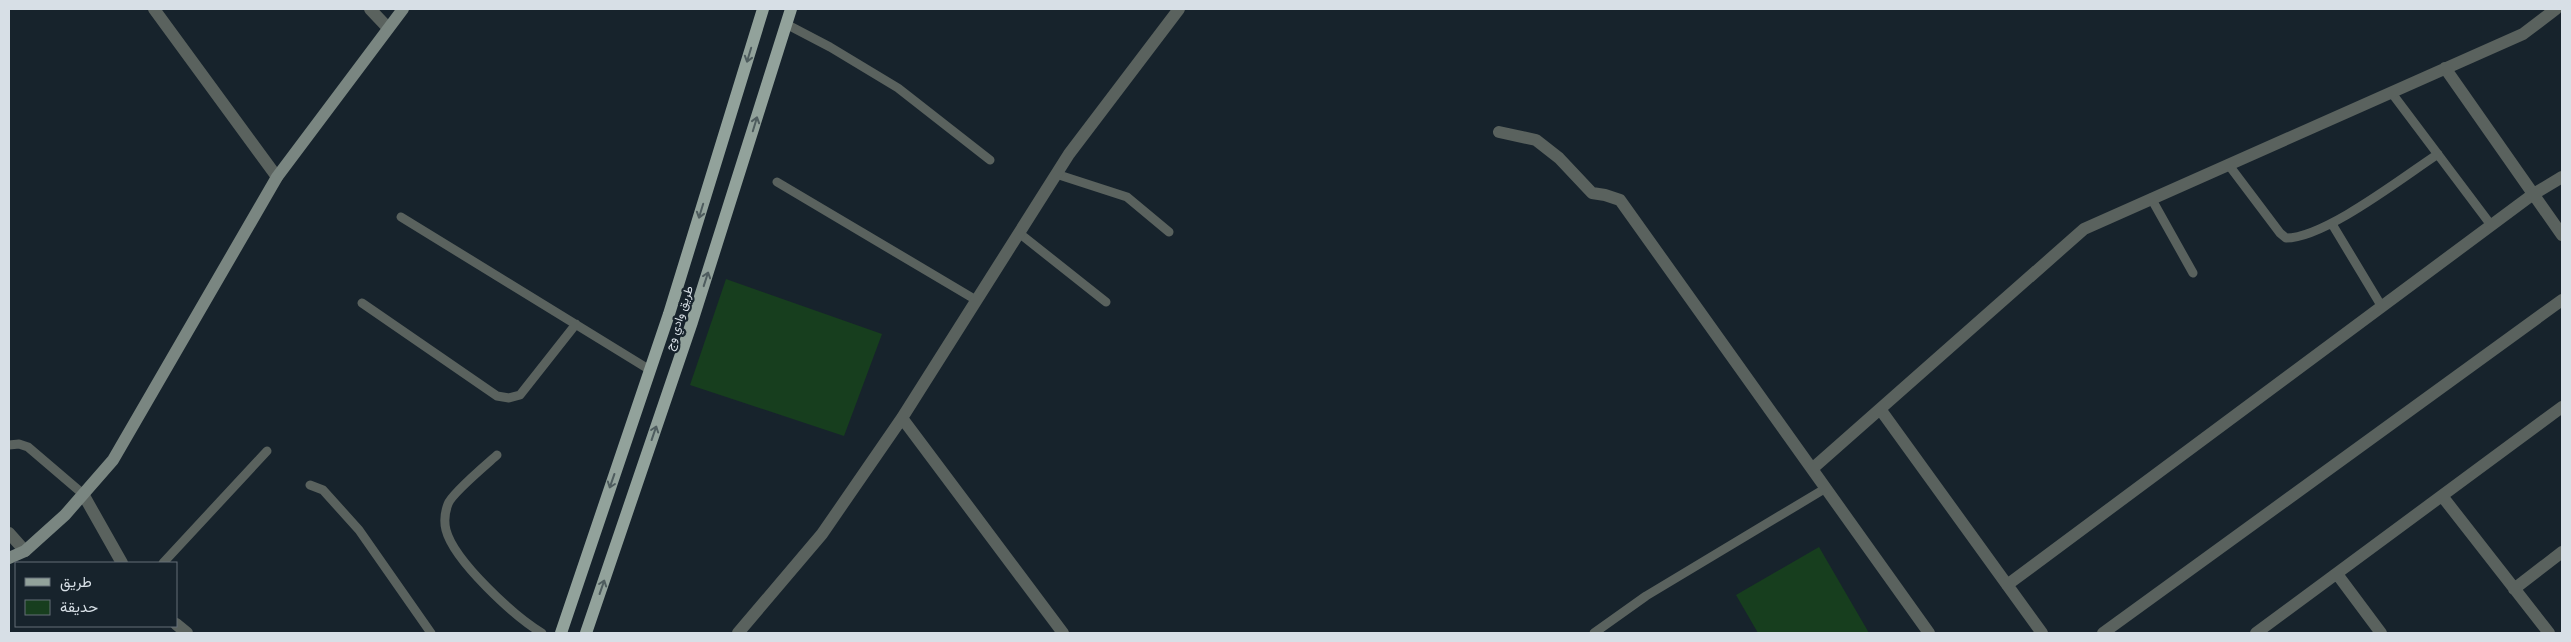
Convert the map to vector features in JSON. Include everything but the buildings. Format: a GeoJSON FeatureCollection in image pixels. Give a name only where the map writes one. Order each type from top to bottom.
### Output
{"type":"FeatureCollection","features":[{"type":"Feature","properties":{"kind":"main road","name":"طريق وادي وج"},"geometry":{"type":"LineString","coordinates":[[561,633],[650,370],[763,9]]}},
{"type":"Feature","properties":{"kind":"main road","name":"طريق وادي وج"},"geometry":{"type":"LineString","coordinates":[[586,633],[692,322],[791,9]]}},
{"type":"Feature","properties":{"kind":"street"},"geometry":{"type":"LineString","coordinates":[[154,9],[277,177]]}},
{"type":"Feature","properties":{"kind":"street"},"geometry":{"type":"LineString","coordinates":[[370,9],[388,28]]}},
{"type":"Feature","properties":{"kind":"street"},"geometry":{"type":"LineString","coordinates":[[9,558],[25,551],[65,515],[113,460],[277,177],[403,9]]}},
{"type":"Feature","properties":{"kind":"street"},"geometry":{"type":"LineString","coordinates":[[738,633],[822,534],[902,418],[1069,154],[1179,9]]}},
{"type":"Feature","properties":{"kind":"street"},"geometry":{"type":"LineString","coordinates":[[1812,469],[2084,229],[2523,34],[2556,9]]}},
{"type":"Feature","properties":{"kind":"street"},"geometry":{"type":"LineString","coordinates":[[2445,68],[2532,195],[2562,235]]}},
{"type":"Feature","properties":{"kind":"street"},"geometry":{"type":"LineString","coordinates":[[1499,132],[1536,140],[1559,158],[1592,193],[1605,194],[1620,200],[1929,633]]}},
{"type":"Feature","properties":{"kind":"street"},"geometry":{"type":"LineString","coordinates":[[2007,584],[2532,195],[2562,177]]}},
{"type":"Feature","properties":{"kind":"street"},"geometry":{"type":"LineString","coordinates":[[2103,633],[2562,300]]}},
{"type":"Feature","properties":{"kind":"street"},"geometry":{"type":"LineString","coordinates":[[2256,633],[2562,407]]}},
{"type":"Feature","properties":{"kind":"street"},"geometry":{"type":"LineString","coordinates":[[1880,409],[2042,633]]}},
{"type":"Feature","properties":{"kind":"street"},"geometry":{"type":"LineString","coordinates":[[902,418],[1062,633]]}},
{"type":"Feature","properties":{"kind":"street"},"geometry":{"type":"LineString","coordinates":[[83,494],[121,562]]}},
{"type":"Feature","properties":{"kind":"street"},"geometry":{"type":"LineString","coordinates":[[2442,496],[2549,633]]}},
{"type":"Feature","properties":{"kind":"street"},"geometry":{"type":"LineString","coordinates":[[9,533],[25,551]]}},
{"type":"Feature","properties":{"kind":"street"},"geometry":{"type":"LineString","coordinates":[[2514,589],[2562,552]]}},
{"type":"Feature","properties":{"kind":"street"},"geometry":{"type":"LineString","coordinates":[[2337,574],[2380,633]]}},
{"type":"Feature","properties":{"kind":"lane"},"geometry":{"type":"LineString","coordinates":[[786,24],[830,47],[898,88],[990,160]]}},
{"type":"Feature","properties":{"kind":"lane"},"geometry":{"type":"LineString","coordinates":[[2392,92],[2492,225]]}},
{"type":"Feature","properties":{"kind":"lane"},"geometry":{"type":"LineString","coordinates":[[2228,164],[2280,232],[2286,238],[2296,238],[2332,224],[2438,154]]}},
{"type":"Feature","properties":{"kind":"lane"},"geometry":{"type":"LineString","coordinates":[[1056,174],[1126,197],[1169,232]]}},
{"type":"Feature","properties":{"kind":"lane"},"geometry":{"type":"LineString","coordinates":[[777,182],[976,300]]}},
{"type":"Feature","properties":{"kind":"lane"},"geometry":{"type":"LineString","coordinates":[[2151,198],[2193,273]]}},
{"type":"Feature","properties":{"kind":"lane"},"geometry":{"type":"LineString","coordinates":[[401,217],[650,370]]}},
{"type":"Feature","properties":{"kind":"lane"},"geometry":{"type":"LineString","coordinates":[[2332,224],[2382,307]]}},
{"type":"Feature","properties":{"kind":"lane"},"geometry":{"type":"LineString","coordinates":[[1019,233],[1106,302]]}},
{"type":"Feature","properties":{"kind":"lane"},"geometry":{"type":"LineString","coordinates":[[362,303],[497,396],[509,398],[520,395],[576,324]]}},
{"type":"Feature","properties":{"kind":"lane"},"geometry":{"type":"LineString","coordinates":[[9,445],[19,444],[28,447],[83,494]]}},
{"type":"Feature","properties":{"kind":"lane"},"geometry":{"type":"LineString","coordinates":[[164,562],[267,451]]}},
{"type":"Feature","properties":{"kind":"lane"},"geometry":{"type":"LineString","coordinates":[[496,455],[448,502],[445,519],[446,530],[469,568],[528,625],[542,633]]}},
{"type":"Feature","properties":{"kind":"lane"},"geometry":{"type":"LineString","coordinates":[[310,485],[323,490],[359,530],[430,633]]}},
{"type":"Feature","properties":{"kind":"lane"},"geometry":{"type":"LineString","coordinates":[[1594,633],[1646,596],[1826,488]]}},
{"type":"Feature","properties":{"kind":"green space"},"geometry":{"type":"Polygon","coordinates":[[[726,279],[882,334],[844,436],[690,385],[726,279]]]}},
{"type":"Feature","properties":{"kind":"green space"},"geometry":{"type":"Polygon","coordinates":[[[1819,547],[1869,633],[1758,633],[1736,595],[1819,547]]]}}]}
